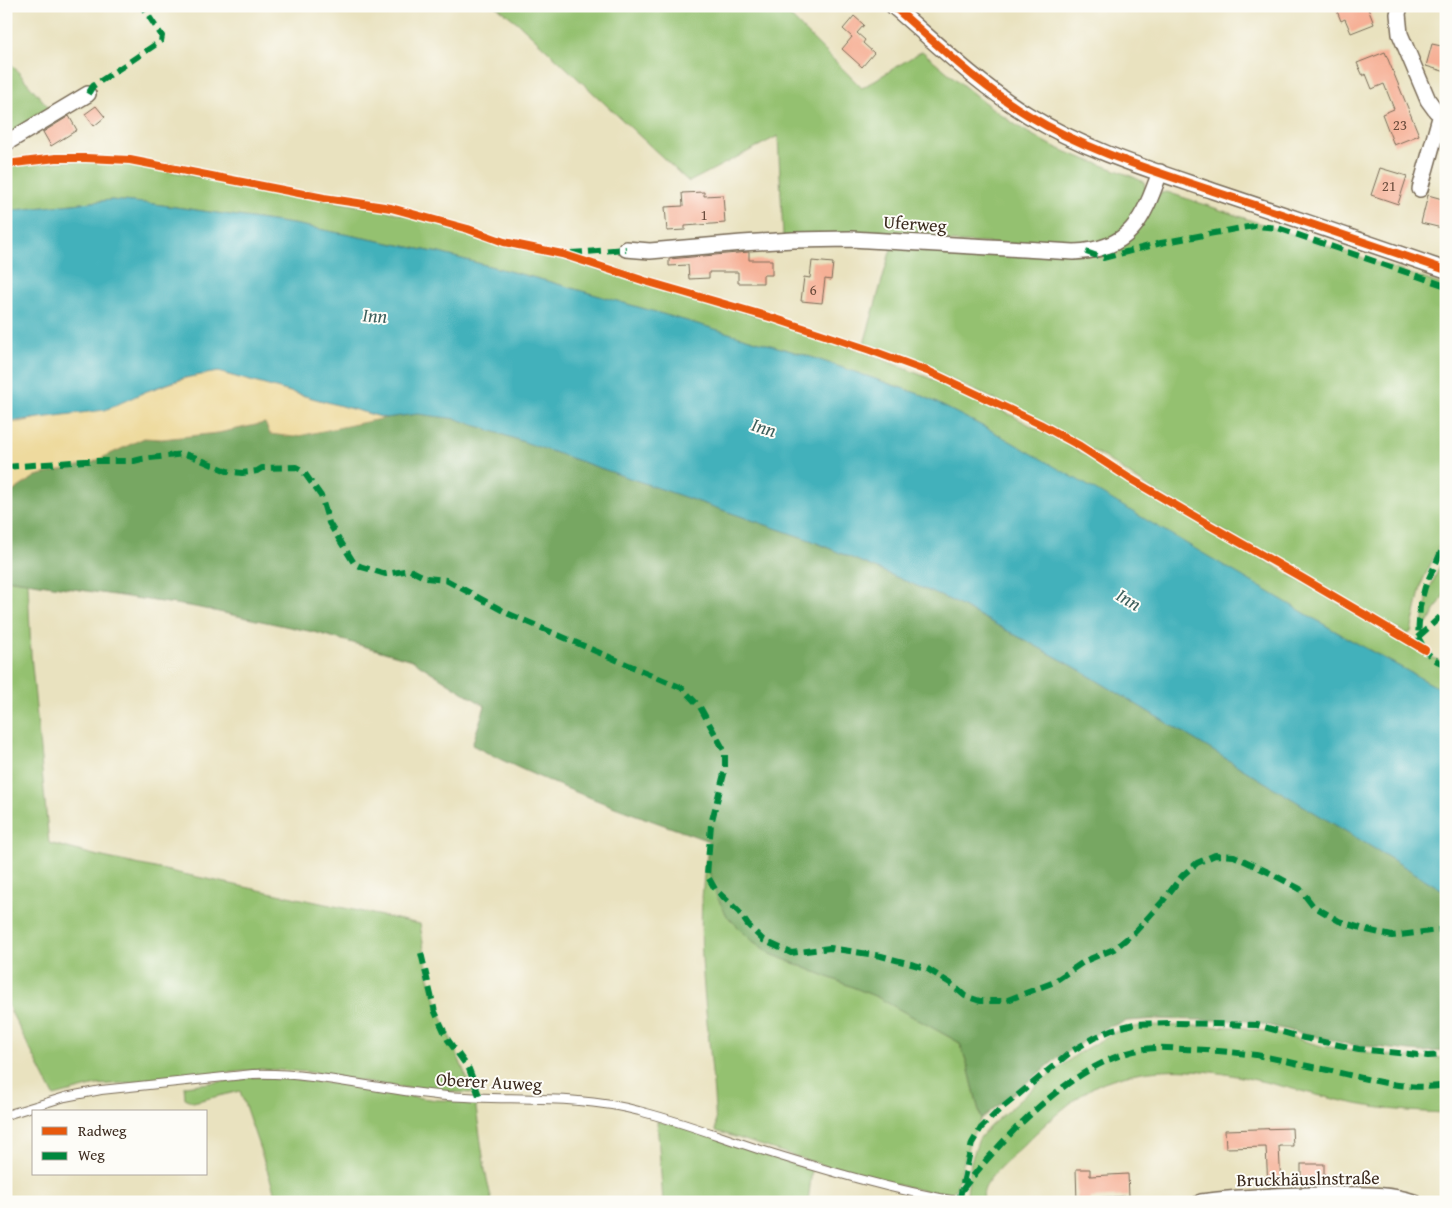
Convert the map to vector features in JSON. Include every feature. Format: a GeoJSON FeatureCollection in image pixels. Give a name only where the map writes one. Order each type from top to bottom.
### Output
{"type":"FeatureCollection","features":[{"type":"Feature","properties":{"kind":"street"},"geometry":{"type":"LineString","coordinates":[[893,6],[999,97],[1029,116],[1088,146],[1446,270]]}},
{"type":"Feature","properties":{"kind":"street"},"geometry":{"type":"LineString","coordinates":[[1400,6],[1398,14],[1400,34],[1428,100],[1436,111],[1443,115],[1420,189]]}},
{"type":"Feature","properties":{"kind":"street"},"geometry":{"type":"LineString","coordinates":[[7,140],[88,94]]}},
{"type":"Feature","properties":{"kind":"street","name":"Uferweg"},"geometry":{"type":"LineString","coordinates":[[626,248],[650,251],[690,246],[784,240],[851,239],[1074,252],[1096,250],[1113,244],[1132,231],[1143,214],[1160,172]]}},
{"type":"Feature","properties":{"kind":"street","name":"Bruckhäuslnstraße"},"geometry":{"type":"LineString","coordinates":[[1201,1202],[1294,1195],[1370,1194],[1403,1198],[1414,1202]]}},
{"type":"Feature","properties":{"kind":"lane","name":"Oberer Auweg"},"geometry":{"type":"LineString","coordinates":[[6,1115],[65,1097],[101,1090],[277,1073],[334,1079],[409,1092],[448,1096],[578,1100],[637,1110],[861,1180],[962,1202]]}},
{"type":"Feature","properties":{"kind":"green space"},"geometry":{"type":"Polygon","coordinates":[[[496,6],[780,6],[862,88],[922,51],[1012,123],[1057,148],[1120,171],[1144,182],[1147,195],[1128,229],[1096,247],[783,236],[778,136],[689,182],[517,22],[496,6]]]}},
{"type":"Feature","properties":{"kind":"green space"},"geometry":{"type":"Polygon","coordinates":[[[6,58],[51,110],[9,138],[6,133],[6,58]]]}},
{"type":"Feature","properties":{"kind":"green space"},"geometry":{"type":"Polygon","coordinates":[[[67,161],[135,164],[248,187],[383,210],[438,223],[505,245],[563,259],[780,323],[866,353],[939,382],[1011,415],[1099,462],[1415,649],[1446,664],[1446,692],[1347,638],[994,432],[919,394],[805,355],[547,281],[439,253],[299,225],[155,204],[111,200],[6,211],[6,166],[67,161]]]}},
{"type":"Feature","properties":{"kind":"green space"},"geometry":{"type":"Polygon","coordinates":[[[1167,192],[1446,286],[1446,532],[1422,582],[1411,632],[1408,634],[1357,608],[1151,489],[1099,454],[1037,419],[922,366],[864,344],[892,245],[1109,250],[1160,193],[1167,192]]]}},
{"type":"Feature","properties":{"kind":"green space"},"geometry":{"type":"Polygon","coordinates":[[[418,414],[457,419],[810,540],[952,601],[1073,666],[1446,892],[1446,1051],[1420,1052],[1347,1044],[1249,1021],[1157,1019],[1127,1021],[1106,1028],[1059,1057],[981,1119],[968,1066],[960,1043],[877,997],[771,954],[750,939],[727,916],[717,897],[706,861],[709,841],[559,785],[472,745],[485,706],[412,660],[318,633],[195,607],[6,579],[6,496],[36,476],[91,463],[144,438],[162,439],[218,433],[265,423],[385,418],[418,414]]]}},
{"type":"Feature","properties":{"kind":"green space"},"geometry":{"type":"Polygon","coordinates":[[[1446,553],[1446,591],[1429,622],[1423,625],[1428,592],[1446,553]]]}},
{"type":"Feature","properties":{"kind":"green space"},"geometry":{"type":"Polygon","coordinates":[[[6,579],[28,582],[31,655],[49,843],[98,856],[420,924],[428,974],[438,1008],[473,1093],[398,1087],[308,1072],[262,1069],[169,1080],[96,1085],[54,1096],[6,1002],[6,579]]]}},
{"type":"Feature","properties":{"kind":"green space"},"geometry":{"type":"Polygon","coordinates":[[[706,861],[717,897],[750,939],[771,954],[878,997],[960,1043],[968,1066],[981,1119],[970,1140],[956,1189],[952,1192],[935,1193],[898,1185],[826,1166],[716,1131],[702,962],[702,895],[706,861]]]}},
{"type":"Feature","properties":{"kind":"green space"},"geometry":{"type":"Polygon","coordinates":[[[1144,1025],[1240,1027],[1280,1034],[1322,1046],[1403,1057],[1446,1058],[1446,1113],[1374,1107],[1340,1101],[1239,1076],[1206,1071],[1172,1070],[1138,1073],[1095,1086],[1062,1110],[992,1176],[984,1190],[984,1201],[973,1199],[967,1193],[971,1161],[979,1139],[989,1127],[1038,1084],[1080,1052],[1117,1031],[1144,1025]]]}},
{"type":"Feature","properties":{"kind":"green space"},"geometry":{"type":"Polygon","coordinates":[[[258,1077],[339,1084],[438,1100],[475,1101],[485,1170],[492,1202],[278,1202],[240,1091],[193,1102],[185,1098],[184,1086],[258,1077]]]}},
{"type":"Feature","properties":{"kind":"green space"},"geometry":{"type":"Polygon","coordinates":[[[657,1121],[681,1126],[812,1170],[808,1202],[663,1202],[657,1121]]]}},
{"type":"Feature","properties":{"kind":"sand"},"geometry":{"type":"Polygon","coordinates":[[[218,372],[385,418],[294,437],[270,434],[265,423],[218,433],[162,439],[144,438],[91,463],[36,476],[6,496],[6,422],[21,422],[147,391],[198,374],[218,372]]]}},
{"type":"Feature","properties":{"kind":"water","name":"Inn"},"geometry":{"type":"Polygon","coordinates":[[[111,200],[155,204],[299,225],[439,253],[547,281],[805,355],[919,394],[994,432],[1347,638],[1446,692],[1446,892],[1073,666],[952,601],[810,540],[457,419],[418,414],[385,418],[218,372],[184,378],[147,391],[105,410],[6,422],[6,211],[111,200]]]}},
{"type":"Feature","properties":{"kind":"building"},"geometry":{"type":"Polygon","coordinates":[[[1335,6],[1367,6],[1374,24],[1351,33],[1345,19],[1341,21],[1335,6]]]}},
{"type":"Feature","properties":{"kind":"building"},"geometry":{"type":"Polygon","coordinates":[[[854,16],[864,25],[857,33],[865,40],[863,43],[874,53],[862,67],[842,49],[852,37],[843,29],[854,16]]]}},
{"type":"Feature","properties":{"kind":"building"},"geometry":{"type":"Polygon","coordinates":[[[1432,44],[1446,47],[1446,72],[1426,66],[1432,44]]]}},
{"type":"Feature","properties":{"kind":"building"},"geometry":{"type":"Polygon","coordinates":[[[1385,52],[1419,135],[1394,145],[1382,114],[1394,109],[1384,84],[1372,89],[1366,74],[1363,76],[1357,63],[1385,52]]]}},
{"type":"Feature","properties":{"kind":"building"},"geometry":{"type":"Polygon","coordinates":[[[96,106],[105,117],[94,126],[85,114],[96,106]]]}},
{"type":"Feature","properties":{"kind":"building"},"geometry":{"type":"Polygon","coordinates":[[[69,116],[77,130],[51,146],[43,132],[69,116]]]}},
{"type":"Feature","properties":{"kind":"building"},"geometry":{"type":"Polygon","coordinates":[[[1380,168],[1407,176],[1398,204],[1371,195],[1380,168]]]}},
{"type":"Feature","properties":{"kind":"building"},"geometry":{"type":"Polygon","coordinates":[[[704,192],[704,196],[723,195],[725,223],[685,226],[685,230],[667,231],[665,207],[683,206],[682,193],[704,192]]]}},
{"type":"Feature","properties":{"kind":"building"},"geometry":{"type":"Polygon","coordinates":[[[1428,195],[1446,200],[1446,229],[1421,223],[1428,195]]]}},
{"type":"Feature","properties":{"kind":"building"},"geometry":{"type":"Polygon","coordinates":[[[749,252],[749,260],[772,260],[772,275],[763,275],[763,283],[738,283],[738,272],[709,272],[709,278],[689,279],[688,265],[669,266],[669,259],[749,252]]]}},
{"type":"Feature","properties":{"kind":"building"},"geometry":{"type":"Polygon","coordinates":[[[812,261],[833,263],[831,280],[825,279],[822,303],[801,301],[804,277],[810,278],[812,261]]]}},
{"type":"Feature","properties":{"kind":"building"},"geometry":{"type":"Polygon","coordinates":[[[1292,1128],[1293,1146],[1279,1146],[1281,1186],[1268,1187],[1266,1147],[1226,1148],[1225,1130],[1292,1128]]]}},
{"type":"Feature","properties":{"kind":"building"},"geometry":{"type":"Polygon","coordinates":[[[1301,1164],[1324,1164],[1324,1186],[1301,1186],[1301,1164]]]}},
{"type":"Feature","properties":{"kind":"building"},"geometry":{"type":"Polygon","coordinates":[[[1076,1169],[1090,1169],[1090,1176],[1128,1174],[1129,1196],[1090,1198],[1090,1202],[1077,1202],[1076,1169]]]}},
{"type":"Feature","properties":{"kind":"marked path"},"geometry":{"type":"LineString","coordinates":[[88,94],[93,86],[161,41],[162,36],[142,6]]}},
{"type":"Feature","properties":{"kind":"marked path"},"geometry":{"type":"LineString","coordinates":[[1086,252],[1103,258],[1161,243],[1241,228],[1255,226],[1278,228],[1446,286]]}},
{"type":"Feature","properties":{"kind":"marked path"},"geometry":{"type":"LineString","coordinates":[[571,253],[626,249]]}},
{"type":"Feature","properties":{"kind":"marked path"},"geometry":{"type":"LineString","coordinates":[[6,467],[86,461],[134,461],[184,454],[227,471],[242,473],[257,471],[262,468],[296,467],[303,471],[321,496],[329,523],[354,563],[386,574],[410,570],[426,578],[446,580],[509,614],[682,688],[700,707],[725,752],[725,770],[711,824],[707,875],[715,889],[739,912],[748,925],[763,940],[791,953],[830,948],[881,956],[926,968],[950,983],[965,996],[980,1001],[1005,1001],[1052,983],[1085,961],[1114,949],[1135,932],[1163,901],[1182,876],[1197,863],[1215,855],[1234,856],[1268,872],[1300,889],[1313,906],[1339,921],[1367,930],[1392,936],[1446,929]]}},
{"type":"Feature","properties":{"kind":"marked path"},"geometry":{"type":"LineString","coordinates":[[1424,648],[1418,637],[1420,606],[1425,587],[1446,541]]}},
{"type":"Feature","properties":{"kind":"marked path"},"geometry":{"type":"LineString","coordinates":[[1418,637],[1439,618],[1446,608]]}},
{"type":"Feature","properties":{"kind":"marked path"},"geometry":{"type":"LineString","coordinates":[[1421,648],[1437,661],[1446,665]]}},
{"type":"Feature","properties":{"kind":"marked path"},"geometry":{"type":"LineString","coordinates":[[421,953],[435,1012],[448,1040],[469,1069],[480,1098]]}},
{"type":"Feature","properties":{"kind":"marked path"},"geometry":{"type":"LineString","coordinates":[[959,1201],[972,1143],[981,1128],[997,1112],[1072,1051],[1114,1029],[1134,1024],[1257,1025],[1304,1038],[1359,1049],[1428,1056],[1446,1055]]}},
{"type":"Feature","properties":{"kind":"marked path"},"geometry":{"type":"LineString","coordinates":[[962,1190],[999,1146],[1046,1100],[1072,1080],[1100,1064],[1127,1053],[1155,1048],[1230,1052],[1256,1055],[1400,1085],[1416,1087],[1446,1085]]}},
{"type":"Feature","properties":{"kind":"cycle path"},"geometry":{"type":"LineString","coordinates":[[893,6],[992,91],[1028,115],[1072,139],[1142,167],[1446,270]]}},
{"type":"Feature","properties":{"kind":"cycle path"},"geometry":{"type":"LineString","coordinates":[[6,164],[56,158],[130,160],[324,198],[391,208],[468,229],[504,242],[562,254],[645,281],[776,319],[870,350],[930,372],[1040,424],[1080,446],[1129,478],[1425,650]]}}]}
